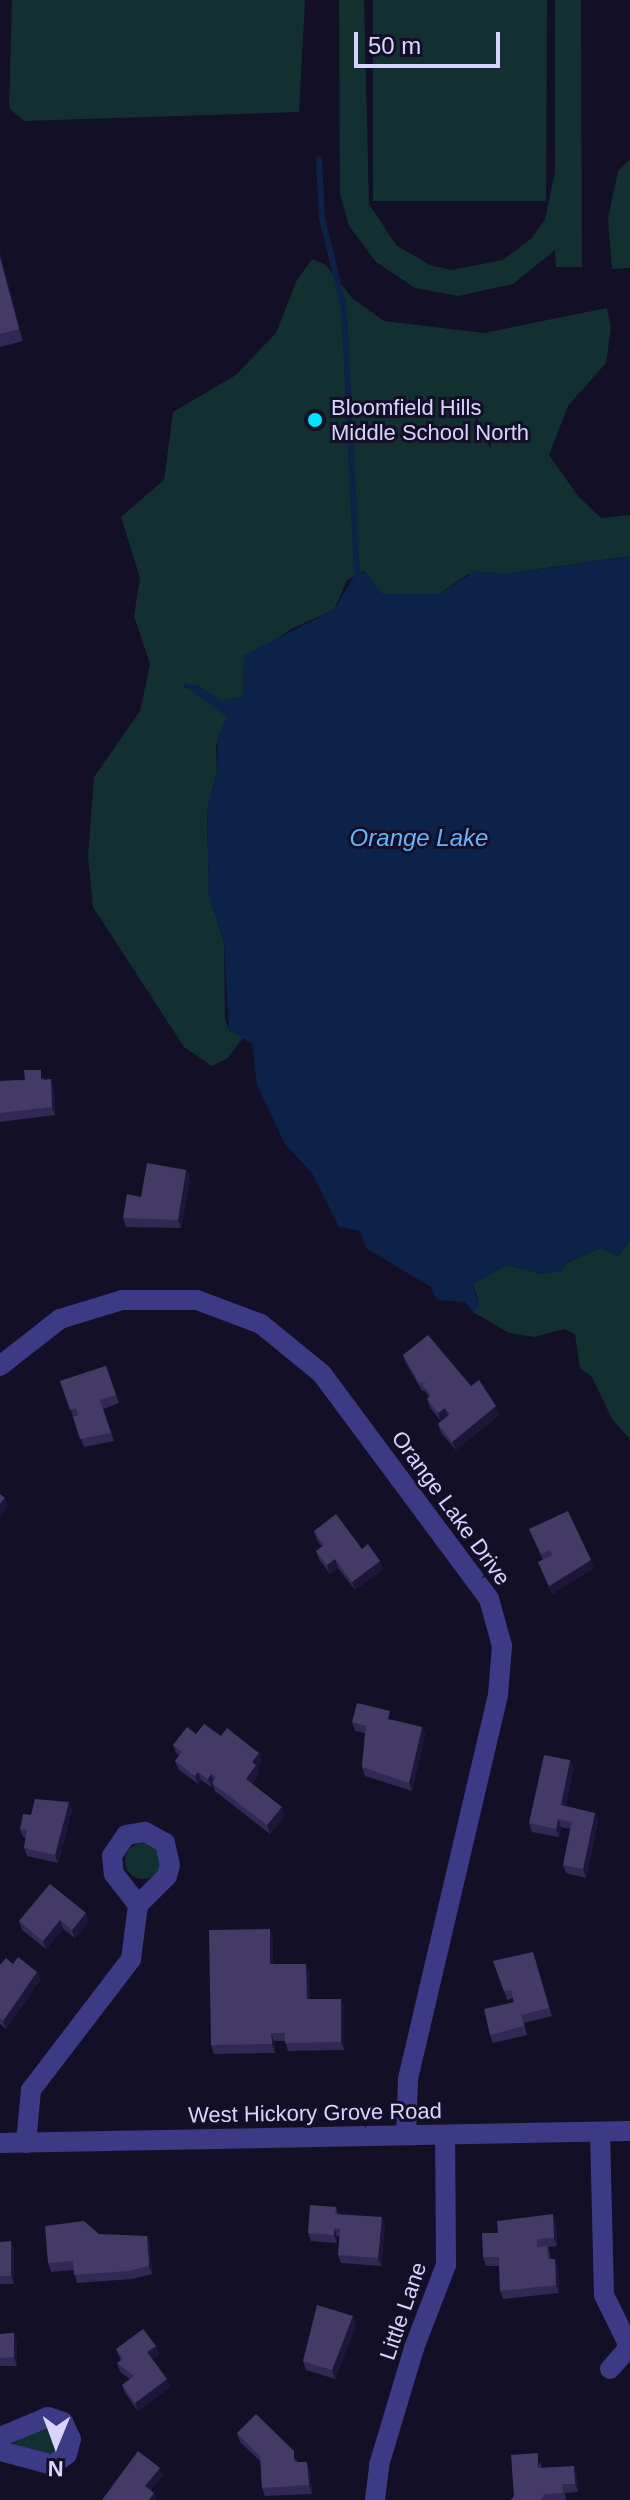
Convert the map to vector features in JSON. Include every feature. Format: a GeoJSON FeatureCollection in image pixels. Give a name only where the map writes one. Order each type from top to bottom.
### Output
{"type":"FeatureCollection","features":[{"type":"Feature","properties":{"kind":"street","name":"Orange Lake Drive"},"geometry":{"type":"LineString","coordinates":[[0,1366],[60,1319],[122,1300],[197,1300],[261,1324],[291,1343],[322,1374],[489,1599],[502,1646],[498,1695],[408,2080],[406,2135]]}},
{"type":"Feature","properties":{"kind":"street"},"geometry":{"type":"LineString","coordinates":[[26,2143],[31,2090],[131,1959],[138,1905]]}},
{"type":"Feature","properties":{"kind":"street","name":"West Hickory Grove Road"},"geometry":{"type":"LineString","coordinates":[[0,2143],[630,2131]]}},
{"type":"Feature","properties":{"kind":"street"},"geometry":{"type":"LineString","coordinates":[[600,2132],[604,2295],[629,2346],[610,2369]]}},
{"type":"Feature","properties":{"kind":"street","name":"Little Lane"},"geometry":{"type":"LineString","coordinates":[[375,2500],[379,2465],[414,2348],[446,2265],[445,2135]]}},
{"type":"Feature","properties":{"kind":"street"},"geometry":{"type":"LineString","coordinates":[[0,2437],[48,2417],[63,2422],[71,2439],[67,2454],[53,2465],[0,2451]]}},
{"type":"Feature","properties":{"kind":"green space"},"geometry":{"type":"Polygon","coordinates":[[[12,0],[305,0],[299,112],[24,121],[9,108],[12,0]]]}},
{"type":"Feature","properties":{"kind":"green space"},"geometry":{"type":"Polygon","coordinates":[[[339,0],[364,0],[369,204],[396,245],[430,265],[451,270],[503,260],[532,238],[545,219],[555,172],[555,0],[581,0],[582,267],[556,267],[555,250],[513,284],[458,296],[415,288],[376,262],[349,226],[340,194],[339,0]]]}},
{"type":"Feature","properties":{"kind":"green space"},"geometry":{"type":"Polygon","coordinates":[[[373,0],[547,0],[546,201],[373,201],[373,0]]]}},
{"type":"Feature","properties":{"kind":"green space"},"geometry":{"type":"Polygon","coordinates":[[[630,159],[630,268],[612,269],[608,218],[618,171],[630,159]]]}},
{"type":"Feature","properties":{"kind":"green space"},"geometry":{"type":"Polygon","coordinates":[[[312,259],[326,265],[352,298],[384,321],[484,333],[607,308],[611,328],[606,363],[568,406],[549,455],[578,496],[601,518],[630,515],[630,556],[505,574],[468,574],[439,594],[382,594],[363,571],[347,580],[334,610],[293,628],[244,661],[243,697],[221,701],[197,685],[183,687],[201,692],[228,717],[216,746],[217,772],[207,809],[209,895],[224,943],[225,1019],[229,1030],[244,1036],[228,1058],[212,1066],[184,1047],[93,907],[88,856],[94,777],[140,711],[150,664],[134,616],[140,578],[121,517],[164,480],[173,412],[236,375],[276,333],[297,280],[312,259]]]}},
{"type":"Feature","properties":{"kind":"green space"},"geometry":{"type":"Polygon","coordinates":[[[630,1239],[630,1439],[612,1419],[592,1377],[580,1368],[575,1334],[564,1329],[534,1337],[509,1333],[473,1312],[478,1299],[473,1284],[506,1265],[542,1274],[600,1248],[618,1256],[630,1239]]]}},
{"type":"Feature","properties":{"kind":"green space"},"geometry":{"type":"Polygon","coordinates":[[[143,1843],[156,1848],[161,1861],[156,1874],[143,1879],[130,1874],[125,1861],[130,1848],[143,1843]]]}},
{"type":"Feature","properties":{"kind":"green space"},"geometry":{"type":"Polygon","coordinates":[[[42,2425],[59,2430],[62,2445],[51,2458],[13,2444],[42,2425]]]}},
{"type":"Feature","properties":{"kind":"water","name":"Orange Lake"},"geometry":{"type":"Polygon","coordinates":[[[630,556],[630,1239],[618,1256],[600,1248],[568,1262],[560,1272],[542,1274],[506,1265],[473,1284],[479,1306],[473,1312],[465,1302],[437,1300],[431,1287],[366,1248],[360,1231],[339,1227],[312,1173],[285,1144],[257,1085],[252,1044],[229,1030],[224,943],[209,895],[207,809],[217,772],[218,735],[227,717],[181,683],[197,685],[221,701],[243,697],[244,655],[334,610],[357,571],[369,575],[382,594],[439,594],[475,571],[505,574],[630,556]]]}},
{"type":"Feature","properties":{"kind":"building"},"geometry":{"type":"Polygon","coordinates":[[[0,258],[19,329],[0,334],[0,258]]]}},
{"type":"Feature","properties":{"kind":"building"},"geometry":{"type":"Polygon","coordinates":[[[24,1070],[41,1070],[41,1080],[51,1079],[52,1107],[0,1113],[0,1081],[25,1080],[24,1070]]]}},
{"type":"Feature","properties":{"kind":"building"},"geometry":{"type":"Polygon","coordinates":[[[147,1163],[186,1170],[178,1220],[123,1218],[127,1194],[141,1197],[147,1163]]]}},
{"type":"Feature","properties":{"kind":"building"},"geometry":{"type":"Polygon","coordinates":[[[428,1335],[471,1386],[479,1380],[496,1406],[452,1442],[438,1424],[450,1414],[445,1408],[438,1413],[427,1399],[431,1395],[422,1385],[426,1382],[419,1383],[403,1355],[428,1335]]]}},
{"type":"Feature","properties":{"kind":"building"},"geometry":{"type":"Polygon","coordinates":[[[106,1366],[116,1395],[100,1400],[111,1433],[80,1439],[73,1417],[78,1415],[76,1408],[70,1410],[60,1381],[106,1366]]]}},
{"type":"Feature","properties":{"kind":"building"},"geometry":{"type":"Polygon","coordinates":[[[568,1511],[591,1560],[549,1586],[538,1562],[552,1555],[550,1550],[541,1554],[529,1529],[568,1511]]]}},
{"type":"Feature","properties":{"kind":"building"},"geometry":{"type":"Polygon","coordinates":[[[336,1514],[362,1549],[368,1544],[380,1561],[352,1582],[335,1559],[327,1565],[316,1551],[324,1545],[314,1531],[336,1514]]]}},
{"type":"Feature","properties":{"kind":"building"},"geometry":{"type":"Polygon","coordinates":[[[357,1703],[390,1711],[388,1719],[422,1727],[409,1783],[362,1767],[366,1726],[352,1722],[357,1703]]]}},
{"type":"Feature","properties":{"kind":"building"},"geometry":{"type":"Polygon","coordinates":[[[204,1724],[221,1736],[227,1728],[259,1753],[252,1762],[256,1765],[246,1779],[282,1807],[267,1825],[212,1783],[216,1777],[211,1774],[208,1779],[198,1772],[195,1776],[175,1761],[182,1752],[173,1745],[187,1727],[196,1734],[204,1724]]]}},
{"type":"Feature","properties":{"kind":"building"},"geometry":{"type":"Polygon","coordinates":[[[544,1755],[570,1760],[561,1805],[595,1813],[583,1869],[563,1865],[572,1822],[558,1819],[556,1829],[529,1823],[544,1755]]]}},
{"type":"Feature","properties":{"kind":"building"},"geometry":{"type":"Polygon","coordinates":[[[35,1799],[69,1802],[55,1855],[24,1848],[27,1830],[20,1829],[23,1814],[31,1815],[35,1799]]]}},
{"type":"Feature","properties":{"kind":"building"},"geometry":{"type":"Polygon","coordinates":[[[50,1884],[86,1913],[72,1930],[60,1920],[43,1941],[19,1921],[50,1884]]]}},
{"type":"Feature","properties":{"kind":"building"},"geometry":{"type":"Polygon","coordinates":[[[270,1929],[270,1964],[306,1964],[307,1999],[341,1999],[341,2042],[285,2043],[285,2033],[271,2033],[272,2044],[211,2045],[209,1930],[270,1929]]]}},
{"type":"Feature","properties":{"kind":"building"},"geometry":{"type":"Polygon","coordinates":[[[533,1952],[549,2008],[521,2015],[524,2026],[490,2035],[484,2009],[514,2002],[511,1990],[504,1991],[493,1961],[533,1952]]]}},
{"type":"Feature","properties":{"kind":"building"},"geometry":{"type":"Polygon","coordinates":[[[18,1957],[37,1972],[3,2021],[0,2018],[0,1965],[6,1958],[13,1964],[18,1957]]]}},
{"type":"Feature","properties":{"kind":"building"},"geometry":{"type":"Polygon","coordinates":[[[310,2205],[336,2207],[335,2214],[382,2217],[378,2258],[338,2255],[340,2229],[334,2228],[334,2235],[308,2233],[310,2205]]]}},
{"type":"Feature","properties":{"kind":"building"},"geometry":{"type":"Polygon","coordinates":[[[553,2214],[554,2238],[537,2239],[537,2247],[547,2246],[548,2259],[555,2259],[556,2285],[500,2291],[499,2257],[483,2257],[482,2233],[498,2233],[497,2221],[553,2214]]]}},
{"type":"Feature","properties":{"kind":"building"},"geometry":{"type":"Polygon","coordinates":[[[84,2221],[99,2234],[147,2236],[149,2266],[129,2271],[74,2275],[73,2261],[48,2263],[45,2226],[84,2221]]]}},
{"type":"Feature","properties":{"kind":"building"},"geometry":{"type":"Polygon","coordinates":[[[11,2241],[11,2276],[0,2276],[0,2242],[11,2241]]]}},
{"type":"Feature","properties":{"kind":"building"},"geometry":{"type":"Polygon","coordinates":[[[317,2305],[353,2316],[332,2370],[303,2361],[317,2305]]]}},
{"type":"Feature","properties":{"kind":"building"},"geometry":{"type":"Polygon","coordinates":[[[143,2329],[156,2346],[147,2352],[167,2379],[135,2403],[122,2385],[134,2376],[117,2363],[123,2359],[116,2349],[143,2329]]]}},
{"type":"Feature","properties":{"kind":"building"},"geometry":{"type":"Polygon","coordinates":[[[14,2333],[14,2357],[0,2358],[0,2334],[14,2333]]]}},
{"type":"Feature","properties":{"kind":"building"},"geometry":{"type":"Polygon","coordinates":[[[256,2414],[294,2451],[294,2462],[307,2462],[309,2485],[262,2488],[260,2456],[237,2433],[256,2414]]]}},
{"type":"Feature","properties":{"kind":"building"},"geometry":{"type":"Polygon","coordinates":[[[138,2451],[160,2468],[145,2486],[154,2493],[149,2500],[102,2500],[138,2451]]]}},
{"type":"Feature","properties":{"kind":"building"},"geometry":{"type":"Polygon","coordinates":[[[538,2453],[538,2468],[574,2466],[575,2484],[562,2484],[563,2493],[545,2494],[541,2500],[511,2500],[514,2496],[511,2455],[538,2453]]]}},
{"type":"Feature","properties":{"kind":"waterway"},"geometry":{"type":"LineString","coordinates":[[319,159],[322,218],[344,308],[357,571]]}},
{"type":"Feature","properties":{"kind":"place","name":"Bloomfield Hills Middle School North"},"geometry":{"type":"Point","coordinates":[315,420]}}]}
